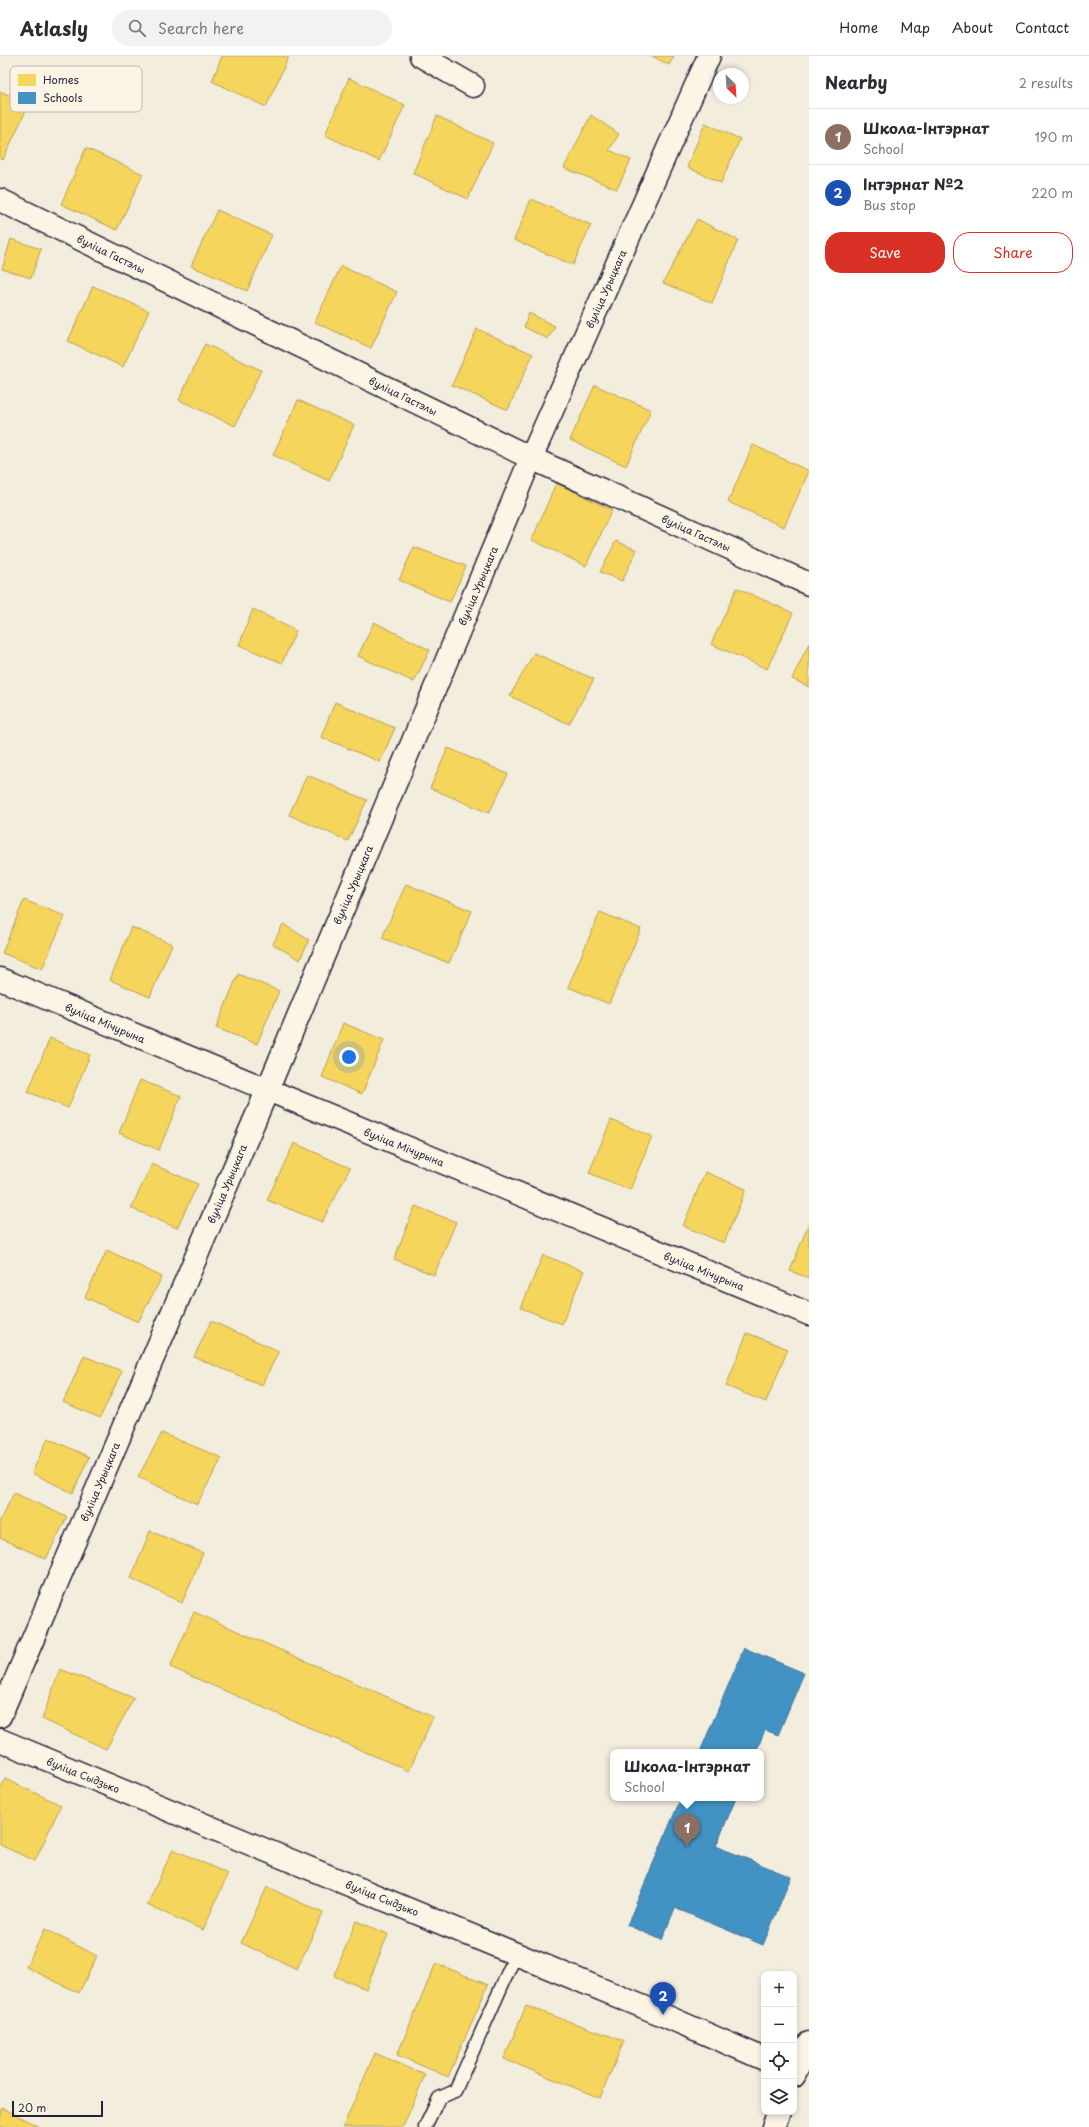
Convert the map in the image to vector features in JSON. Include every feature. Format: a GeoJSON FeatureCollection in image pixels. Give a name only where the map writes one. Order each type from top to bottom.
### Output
{"type":"FeatureCollection","features":[{"type":"Feature","properties":{"kind":"street"},"geometry":{"type":"LineString","coordinates":[[421,56],[473,86]]}},
{"type":"Feature","properties":{"kind":"street","name":"вуліца Урыцкага"},"geometry":{"type":"LineString","coordinates":[[0,1716],[267,1091],[531,458],[710,56]]}},
{"type":"Feature","properties":{"kind":"street","name":"вуліца Гастэлы"},"geometry":{"type":"LineString","coordinates":[[0,200],[531,458],[809,584]]}},
{"type":"Feature","properties":{"kind":"street","name":"вуліца Мічурына"},"geometry":{"type":"LineString","coordinates":[[0,979],[267,1091],[809,1314]]}},
{"type":"Feature","properties":{"kind":"street","name":"вуліца Сыдзько"},"geometry":{"type":"LineString","coordinates":[[0,1740],[516,1954],[761,2058]]}},
{"type":"Feature","properties":{"kind":"street"},"geometry":{"type":"LineString","coordinates":[[798,2074],[809,2043]]}},
{"type":"Feature","properties":{"kind":"street"},"geometry":{"type":"LineString","coordinates":[[774,2127],[779,2115]]}},
{"type":"Feature","properties":{"kind":"lane"},"geometry":{"type":"LineString","coordinates":[[425,2127],[439,2098],[455,2091],[516,1954]]}},
{"type":"Feature","properties":{"kind":"building: Homes"},"geometry":{"type":"Polygon","coordinates":[[[222,56],[289,56],[266,107],[212,81],[222,56]]]}},
{"type":"Feature","properties":{"kind":"building: Homes"},"geometry":{"type":"Polygon","coordinates":[[[652,56],[674,56],[669,65],[652,56]]]}},
{"type":"Feature","properties":{"kind":"building: Homes"},"geometry":{"type":"Polygon","coordinates":[[[349,78],[405,105],[379,161],[325,135],[349,78]]]}},
{"type":"Feature","properties":{"kind":"building: Homes"},"geometry":{"type":"Polygon","coordinates":[[[0,91],[10,95],[10,112],[25,112],[3,160],[0,159],[0,91]]]}},
{"type":"Feature","properties":{"kind":"building: Homes"},"geometry":{"type":"Polygon","coordinates":[[[591,115],[619,134],[609,150],[631,160],[617,189],[564,168],[591,115]]]}},
{"type":"Feature","properties":{"kind":"building: Homes"},"geometry":{"type":"Polygon","coordinates":[[[437,116],[493,143],[468,199],[413,173],[437,116]]]}},
{"type":"Feature","properties":{"kind":"building: Homes"},"geometry":{"type":"Polygon","coordinates":[[[705,123],[740,139],[721,183],[687,167],[705,123]]]}},
{"type":"Feature","properties":{"kind":"building: Homes"},"geometry":{"type":"Polygon","coordinates":[[[86,148],[143,174],[117,230],[61,204],[86,148]]]}},
{"type":"Feature","properties":{"kind":"building: Homes"},"geometry":{"type":"Polygon","coordinates":[[[531,199],[591,225],[573,265],[514,240],[531,199]]]}},
{"type":"Feature","properties":{"kind":"building: Homes"},"geometry":{"type":"Polygon","coordinates":[[[217,210],[272,235],[247,291],[191,266],[217,210]]]}},
{"type":"Feature","properties":{"kind":"building: Homes"},"geometry":{"type":"Polygon","coordinates":[[[697,219],[738,240],[712,303],[663,283],[697,219]]]}},
{"type":"Feature","properties":{"kind":"building: Homes"},"geometry":{"type":"Polygon","coordinates":[[[11,239],[41,249],[31,278],[2,269],[11,239]]]}},
{"type":"Feature","properties":{"kind":"building: Homes"},"geometry":{"type":"Polygon","coordinates":[[[341,266],[397,292],[371,348],[315,322],[341,266]]]}},
{"type":"Feature","properties":{"kind":"building: Homes"},"geometry":{"type":"Polygon","coordinates":[[[93,286],[149,311],[123,367],[68,341],[93,286]]]}},
{"type":"Feature","properties":{"kind":"building: Homes"},"geometry":{"type":"Polygon","coordinates":[[[529,313],[555,326],[548,339],[524,327],[529,313]]]}},
{"type":"Feature","properties":{"kind":"building: Homes"},"geometry":{"type":"Polygon","coordinates":[[[477,329],[533,354],[508,410],[452,385],[477,329]]]}},
{"type":"Feature","properties":{"kind":"building: Homes"},"geometry":{"type":"Polygon","coordinates":[[[205,344],[261,370],[235,426],[179,400],[205,344]]]}},
{"type":"Feature","properties":{"kind":"building: Homes"},"geometry":{"type":"Polygon","coordinates":[[[595,385],[651,410],[626,466],[570,440],[595,385]]]}},
{"type":"Feature","properties":{"kind":"building: Homes"},"geometry":{"type":"Polygon","coordinates":[[[298,400],[354,425],[329,481],[273,455],[298,400]]]}},
{"type":"Feature","properties":{"kind":"building: Homes"},"geometry":{"type":"Polygon","coordinates":[[[753,445],[809,471],[784,527],[728,502],[753,445]]]}},
{"type":"Feature","properties":{"kind":"building: Homes"},"geometry":{"type":"Polygon","coordinates":[[[556,483],[612,510],[586,566],[532,540],[556,483]]]}},
{"type":"Feature","properties":{"kind":"building: Homes"},"geometry":{"type":"Polygon","coordinates":[[[616,541],[637,550],[622,581],[600,572],[616,541]]]}},
{"type":"Feature","properties":{"kind":"building: Homes"},"geometry":{"type":"Polygon","coordinates":[[[414,547],[466,566],[450,602],[399,580],[414,547]]]}},
{"type":"Feature","properties":{"kind":"building: Homes"},"geometry":{"type":"Polygon","coordinates":[[[737,588],[793,613],[767,669],[711,644],[737,588]]]}},
{"type":"Feature","properties":{"kind":"building: Homes"},"geometry":{"type":"Polygon","coordinates":[[[253,609],[296,631],[282,663],[239,645],[253,609]]]}},
{"type":"Feature","properties":{"kind":"building: Homes"},"geometry":{"type":"Polygon","coordinates":[[[374,622],[430,650],[414,682],[358,656],[374,622]]]}},
{"type":"Feature","properties":{"kind":"building: Homes"},"geometry":{"type":"Polygon","coordinates":[[[809,643],[809,687],[792,679],[809,643]]]}},
{"type":"Feature","properties":{"kind":"building: Homes"},"geometry":{"type":"Polygon","coordinates":[[[534,653],[594,679],[569,724],[510,696],[534,653]]]}},
{"type":"Feature","properties":{"kind":"building: Homes"},"geometry":{"type":"Polygon","coordinates":[[[335,702],[395,728],[380,762],[321,737],[335,702]]]}},
{"type":"Feature","properties":{"kind":"building: Homes"},"geometry":{"type":"Polygon","coordinates":[[[448,748],[508,774],[489,813],[430,788],[448,748]]]}},
{"type":"Feature","properties":{"kind":"building: Homes"},"geometry":{"type":"Polygon","coordinates":[[[307,775],[367,800],[348,841],[289,815],[307,775]]]}},
{"type":"Feature","properties":{"kind":"building: Homes"},"geometry":{"type":"Polygon","coordinates":[[[406,884],[472,911],[449,963],[382,938],[406,884]]]}},
{"type":"Feature","properties":{"kind":"building: Homes"},"geometry":{"type":"Polygon","coordinates":[[[24,900],[65,916],[42,969],[2,953],[24,900]]]}},
{"type":"Feature","properties":{"kind":"building: Homes"},"geometry":{"type":"Polygon","coordinates":[[[600,912],[641,929],[609,1004],[568,987],[600,912]]]}},
{"type":"Feature","properties":{"kind":"building: Homes"},"geometry":{"type":"Polygon","coordinates":[[[283,924],[309,940],[300,960],[273,944],[283,924]]]}},
{"type":"Feature","properties":{"kind":"building: Homes"},"geometry":{"type":"Polygon","coordinates":[[[131,927],[172,944],[150,997],[110,980],[131,927]]]}},
{"type":"Feature","properties":{"kind":"building: Homes"},"geometry":{"type":"Polygon","coordinates":[[[238,974],[279,991],[257,1044],[216,1028],[238,974]]]}},
{"type":"Feature","properties":{"kind":"building: Homes"},"geometry":{"type":"Polygon","coordinates":[[[343,1023],[384,1040],[362,1094],[322,1077],[343,1023]]]}},
{"type":"Feature","properties":{"kind":"building: Homes"},"geometry":{"type":"Polygon","coordinates":[[[50,1038],[90,1055],[68,1108],[28,1092],[50,1038]]]}},
{"type":"Feature","properties":{"kind":"building: Homes"},"geometry":{"type":"Polygon","coordinates":[[[140,1080],[181,1096],[159,1150],[119,1133],[140,1080]]]}},
{"type":"Feature","properties":{"kind":"building: Homes"},"geometry":{"type":"Polygon","coordinates":[[[611,1120],[652,1136],[630,1190],[589,1173],[611,1120]]]}},
{"type":"Feature","properties":{"kind":"building: Homes"},"geometry":{"type":"Polygon","coordinates":[[[294,1143],[350,1168],[322,1222],[267,1200],[294,1143]]]}},
{"type":"Feature","properties":{"kind":"building: Homes"},"geometry":{"type":"Polygon","coordinates":[[[152,1164],[198,1184],[177,1228],[131,1208],[152,1164]]]}},
{"type":"Feature","properties":{"kind":"building: Homes"},"geometry":{"type":"Polygon","coordinates":[[[705,1172],[746,1189],[724,1243],[683,1226],[705,1172]]]}},
{"type":"Feature","properties":{"kind":"building: Homes"},"geometry":{"type":"Polygon","coordinates":[[[415,1206],[456,1222],[434,1275],[394,1259],[415,1206]]]}},
{"type":"Feature","properties":{"kind":"building: Homes"},"geometry":{"type":"Polygon","coordinates":[[[809,1223],[809,1278],[790,1271],[809,1223]]]}},
{"type":"Feature","properties":{"kind":"building: Homes"},"geometry":{"type":"Polygon","coordinates":[[[107,1250],[162,1277],[138,1322],[85,1297],[107,1250]]]}},
{"type":"Feature","properties":{"kind":"building: Homes"},"geometry":{"type":"Polygon","coordinates":[[[543,1255],[584,1271],[562,1324],[521,1308],[543,1255]]]}},
{"type":"Feature","properties":{"kind":"building: Homes"},"geometry":{"type":"Polygon","coordinates":[[[211,1321],[279,1351],[262,1385],[194,1357],[211,1321]]]}},
{"type":"Feature","properties":{"kind":"building: Homes"},"geometry":{"type":"Polygon","coordinates":[[[747,1333],[788,1349],[766,1402],[726,1386],[747,1333]]]}},
{"type":"Feature","properties":{"kind":"building: Homes"},"geometry":{"type":"Polygon","coordinates":[[[84,1356],[122,1371],[100,1418],[63,1402],[84,1356]]]}},
{"type":"Feature","properties":{"kind":"building: Homes"},"geometry":{"type":"Polygon","coordinates":[[[162,1433],[222,1458],[197,1504],[138,1477],[162,1433]]]}},
{"type":"Feature","properties":{"kind":"building: Homes"},"geometry":{"type":"Polygon","coordinates":[[[48,1438],[89,1457],[73,1493],[32,1473],[48,1438]]]}},
{"type":"Feature","properties":{"kind":"building: Homes"},"geometry":{"type":"Polygon","coordinates":[[[14,1493],[67,1517],[46,1559],[0,1538],[0,1520],[14,1493]]]}},
{"type":"Feature","properties":{"kind":"building: Homes"},"geometry":{"type":"Polygon","coordinates":[[[150,1531],[203,1553],[182,1603],[131,1578],[150,1531]]]}},
{"type":"Feature","properties":{"kind":"building: Homes"},"geometry":{"type":"Polygon","coordinates":[[[194,1612],[433,1717],[409,1771],[170,1667],[194,1612]]]}},
{"type":"Feature","properties":{"kind":"building: Homes"},"geometry":{"type":"Polygon","coordinates":[[[60,1669],[134,1698],[106,1749],[42,1719],[60,1669]]]}},
{"type":"Feature","properties":{"kind":"building: Homes"},"geometry":{"type":"Polygon","coordinates":[[[5,1779],[61,1805],[35,1861],[0,1845],[0,1790],[5,1779]]]}},
{"type":"Feature","properties":{"kind":"building: Homes"},"geometry":{"type":"Polygon","coordinates":[[[173,1849],[228,1874],[203,1930],[147,1905],[173,1849]]]}},
{"type":"Feature","properties":{"kind":"building: Homes"},"geometry":{"type":"Polygon","coordinates":[[[267,1887],[323,1913],[297,1969],[241,1943],[267,1887]]]}},
{"type":"Feature","properties":{"kind":"building: Homes"},"geometry":{"type":"Polygon","coordinates":[[[356,1921],[388,1934],[366,1989],[334,1976],[356,1921]]]}},
{"type":"Feature","properties":{"kind":"building: Homes"},"geometry":{"type":"Polygon","coordinates":[[[45,1929],[97,1956],[79,1993],[26,1967],[45,1929]]]}},
{"type":"Feature","properties":{"kind":"building: Homes"},"geometry":{"type":"Polygon","coordinates":[[[436,1963],[488,1985],[448,2077],[397,2055],[436,1963]]]}},
{"type":"Feature","properties":{"kind":"building: Homes"},"geometry":{"type":"Polygon","coordinates":[[[526,2006],[624,2041],[600,2098],[504,2059],[526,2006]]]}},
{"type":"Feature","properties":{"kind":"building: Homes"},"geometry":{"type":"Polygon","coordinates":[[[375,2053],[425,2075],[403,2127],[343,2127],[375,2053]]]}},
{"type":"Feature","properties":{"kind":"building: Homes"},"geometry":{"type":"Polygon","coordinates":[[[1,2107],[39,2127],[0,2127],[1,2107]]]}},
{"type":"Feature","properties":{"kind":"building: Schools"},"geometry":{"type":"Polygon","coordinates":[[[744,1648],[804,1673],[778,1735],[765,1730],[757,1749],[701,1749],[744,1648]]]}},
{"type":"Feature","properties":{"kind":"building: Schools"},"geometry":{"type":"Polygon","coordinates":[[[680,1801],[735,1801],[716,1846],[791,1877],[763,1945],[675,1908],[662,1940],[627,1925],[680,1801]]]}},
{"type":"Feature","properties":{"kind":"place","name":"Школа-Інтэрнат"},"geometry":{"type":"Point","coordinates":[687,1847]}},
{"type":"Feature","properties":{"kind":"place","name":"Інтэрнат №2"},"geometry":{"type":"Point","coordinates":[663,2015]}}]}
